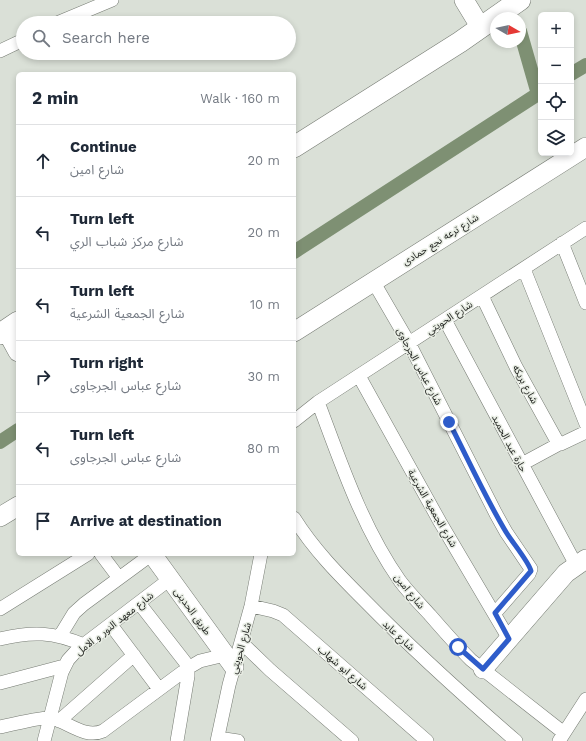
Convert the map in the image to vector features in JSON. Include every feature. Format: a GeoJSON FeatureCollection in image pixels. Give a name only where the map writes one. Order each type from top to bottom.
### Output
{"type":"FeatureCollection","features":[{"type":"Feature","properties":{"kind":"main road"},"geometry":{"type":"LineString","coordinates":[[296,146],[481,28],[520,0]]}},
{"type":"Feature","properties":{"kind":"street"},"geometry":{"type":"LineString","coordinates":[[74,16],[112,0]]}},
{"type":"Feature","properties":{"kind":"street"},"geometry":{"type":"LineString","coordinates":[[464,0],[481,28]]}},
{"type":"Feature","properties":{"kind":"street"},"geometry":{"type":"LineString","coordinates":[[0,51],[16,43]]}},
{"type":"Feature","properties":{"kind":"street","name":"شارع ترعه نجع حمادى"},"geometry":{"type":"LineString","coordinates":[[296,331],[586,147]]}},
{"type":"Feature","properties":{"kind":"street","name":"شارع الحويتي"},"geometry":{"type":"LineString","coordinates":[[296,418],[318,402],[586,228]]}},
{"type":"Feature","properties":{"kind":"street"},"geometry":{"type":"LineString","coordinates":[[562,243],[586,303]]}},
{"type":"Feature","properties":{"kind":"street"},"geometry":{"type":"LineString","coordinates":[[524,269],[586,424]]}},
{"type":"Feature","properties":{"kind":"street","name":"شارع عباس الجرجاوى"},"geometry":{"type":"LineString","coordinates":[[373,281],[408,343],[496,514],[506,532],[531,569],[529,574],[495,613]]}},
{"type":"Feature","properties":{"kind":"street","name":"شارع بريكه"},"geometry":{"type":"LineString","coordinates":[[482,296],[533,399],[560,444]]}},
{"type":"Feature","properties":{"kind":"street","name":"حارة عبد الحميد"},"geometry":{"type":"LineString","coordinates":[[445,320],[522,464],[581,562]]}},
{"type":"Feature","properties":{"kind":"street"},"geometry":{"type":"LineString","coordinates":[[6,326],[16,348]]}},
{"type":"Feature","properties":{"kind":"street","name":"شارع الجمعية الشرعية"},"geometry":{"type":"LineString","coordinates":[[358,376],[440,522],[509,639]]}},
{"type":"Feature","properties":{"kind":"street","name":"شارع امين"},"geometry":{"type":"LineString","coordinates":[[318,402],[354,496],[388,562],[400,581],[458,647],[562,737]]}},
{"type":"Feature","properties":{"kind":"street"},"geometry":{"type":"LineString","coordinates":[[522,464],[586,432]]}},
{"type":"Feature","properties":{"kind":"street"},"geometry":{"type":"LineString","coordinates":[[0,517],[16,507]]}},
{"type":"Feature","properties":{"kind":"street","name":"شارع عايد"},"geometry":{"type":"LineString","coordinates":[[296,521],[314,548],[386,622],[516,741]]}},
{"type":"Feature","properties":{"kind":"street"},"geometry":{"type":"LineString","coordinates":[[0,609],[85,556]]}},
{"type":"Feature","properties":{"kind":"street"},"geometry":{"type":"LineString","coordinates":[[102,556],[119,578]]}},
{"type":"Feature","properties":{"kind":"street"},"geometry":{"type":"LineString","coordinates":[[60,636],[74,613],[84,604],[149,556]]}},
{"type":"Feature","properties":{"kind":"street","name":"طريق الحدينى"},"geometry":{"type":"LineString","coordinates":[[153,556],[230,661]]}},
{"type":"Feature","properties":{"kind":"street","name":"شارع الحويتي"},"geometry":{"type":"LineString","coordinates":[[217,739],[230,661],[242,643],[252,606],[261,556]]}},
{"type":"Feature","properties":{"kind":"street"},"geometry":{"type":"LineString","coordinates":[[483,669],[562,577],[581,562]]}},
{"type":"Feature","properties":{"kind":"street","name":"شارع معهد النور و الامل"},"geometry":{"type":"LineString","coordinates":[[44,741],[55,719],[60,680],[64,666],[73,654],[170,579]]}},
{"type":"Feature","properties":{"kind":"street"},"geometry":{"type":"LineString","coordinates":[[139,603],[185,662],[188,668],[177,741]]}},
{"type":"Feature","properties":{"kind":"street","name":"شارع ابو شهاب"},"geometry":{"type":"LineString","coordinates":[[252,606],[283,615],[427,741]]}},
{"type":"Feature","properties":{"kind":"street"},"geometry":{"type":"LineString","coordinates":[[111,625],[159,689]]}},
{"type":"Feature","properties":{"kind":"street"},"geometry":{"type":"LineString","coordinates":[[0,639],[27,634],[43,634],[60,636],[84,645]]}},
{"type":"Feature","properties":{"kind":"street"},"geometry":{"type":"LineString","coordinates":[[242,643],[270,670],[352,741]]}},
{"type":"Feature","properties":{"kind":"street"},"geometry":{"type":"LineString","coordinates":[[0,727],[55,719],[134,655]]}},
{"type":"Feature","properties":{"kind":"street"},"geometry":{"type":"LineString","coordinates":[[55,719],[92,738],[95,734],[103,732],[159,689],[200,661],[212,657],[230,661]]}},
{"type":"Feature","properties":{"kind":"street"},"geometry":{"type":"LineString","coordinates":[[0,683],[64,666]]}},
{"type":"Feature","properties":{"kind":"street"},"geometry":{"type":"LineString","coordinates":[[562,737],[585,705]]}},
{"type":"Feature","properties":{"kind":"street"},"geometry":{"type":"LineString","coordinates":[[217,739],[238,741]]}},
{"type":"Feature","properties":{"kind":"waterway"},"geometry":{"type":"LineString","coordinates":[[525,48],[538,94]]}},
{"type":"Feature","properties":{"kind":"waterway"},"geometry":{"type":"LineString","coordinates":[[574,72],[586,65]]}},
{"type":"Feature","properties":{"kind":"waterway"},"geometry":{"type":"LineString","coordinates":[[296,251],[538,94]]}},
{"type":"Feature","properties":{"kind":"waterway"},"geometry":{"type":"LineString","coordinates":[[0,442],[16,431]]}},
{"type":"Feature","properties":{"kind":"route"},"geometry":{"type":"LineString","coordinates":[[449,422],[506,532],[531,569],[529,574],[495,613],[509,639],[483,669],[458,647]]}}]}
